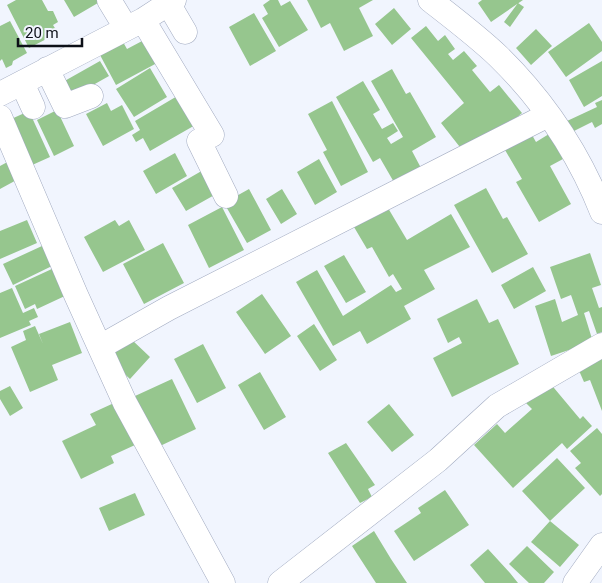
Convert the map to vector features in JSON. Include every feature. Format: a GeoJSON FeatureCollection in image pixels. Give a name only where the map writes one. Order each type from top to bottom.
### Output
{"type":"FeatureCollection","features":[{"type":"Feature","properties":{"kind":"street"},"geometry":{"type":"LineString","coordinates":[[108,0],[134,24],[212,135],[199,141],[226,196]]}},
{"type":"Feature","properties":{"kind":"street"},"geometry":{"type":"LineString","coordinates":[[430,0],[499,57],[532,92],[577,159],[602,212]]}},
{"type":"Feature","properties":{"kind":"street"},"geometry":{"type":"LineString","coordinates":[[0,94],[134,24],[171,2],[185,32]]}},
{"type":"Feature","properties":{"kind":"street"},"geometry":{"type":"LineString","coordinates":[[47,69],[65,106],[91,96]]}},
{"type":"Feature","properties":{"kind":"street"},"geometry":{"type":"LineString","coordinates":[[22,83],[33,107]]}},
{"type":"Feature","properties":{"kind":"street"},"geometry":{"type":"LineString","coordinates":[[100,347],[169,308],[548,115]]}},
{"type":"Feature","properties":{"kind":"street"},"geometry":{"type":"LineString","coordinates":[[0,117],[125,404],[223,583]]}},
{"type":"Feature","properties":{"kind":"street"},"geometry":{"type":"LineString","coordinates":[[280,583],[438,460],[497,406],[602,345]]}},
{"type":"Feature","properties":{"kind":"street"},"geometry":{"type":"LineString","coordinates":[[575,583],[602,545]]}},
{"type":"Feature","properties":{"kind":"building"},"geometry":{"type":"Polygon","coordinates":[[[16,0],[42,0],[48,11],[53,11],[58,22],[53,25],[58,33],[29,48],[7,5],[16,0]]]}},
{"type":"Feature","properties":{"kind":"building"},"geometry":{"type":"Polygon","coordinates":[[[64,0],[103,0],[74,17],[64,0]]]}},
{"type":"Feature","properties":{"kind":"building"},"geometry":{"type":"Polygon","coordinates":[[[270,0],[278,0],[281,6],[290,1],[308,30],[279,47],[262,18],[268,14],[263,5],[270,0]]]}},
{"type":"Feature","properties":{"kind":"building"},"geometry":{"type":"Polygon","coordinates":[[[307,0],[373,0],[359,8],[373,36],[344,51],[330,23],[321,28],[307,0]]]}},
{"type":"Feature","properties":{"kind":"building"},"geometry":{"type":"Polygon","coordinates":[[[482,0],[523,0],[491,22],[478,3],[482,0]]]}},
{"type":"Feature","properties":{"kind":"building"},"geometry":{"type":"Polygon","coordinates":[[[518,3],[524,7],[510,27],[504,22],[518,3]]]}},
{"type":"Feature","properties":{"kind":"building"},"geometry":{"type":"Polygon","coordinates":[[[394,8],[411,29],[392,45],[375,24],[394,8]]]}},
{"type":"Feature","properties":{"kind":"building"},"geometry":{"type":"Polygon","coordinates":[[[254,13],[276,51],[250,66],[229,27],[254,13]]]}},
{"type":"Feature","properties":{"kind":"building"},"geometry":{"type":"Polygon","coordinates":[[[10,21],[27,53],[13,61],[12,65],[6,68],[2,59],[0,61],[0,26],[10,21]]]}},
{"type":"Feature","properties":{"kind":"building"},"geometry":{"type":"Polygon","coordinates":[[[589,23],[602,42],[602,51],[566,77],[548,52],[589,23]]]}},
{"type":"Feature","properties":{"kind":"building"},"geometry":{"type":"Polygon","coordinates":[[[426,26],[438,41],[445,35],[455,49],[448,54],[453,60],[464,51],[477,66],[472,70],[490,92],[499,85],[522,113],[501,131],[463,151],[441,123],[464,103],[411,38],[426,26]]]}},
{"type":"Feature","properties":{"kind":"building"},"geometry":{"type":"Polygon","coordinates":[[[536,29],[552,46],[531,65],[516,48],[536,29]]]}},
{"type":"Feature","properties":{"kind":"building"},"geometry":{"type":"Polygon","coordinates":[[[144,40],[157,63],[116,85],[100,55],[123,42],[127,49],[144,40]]]}},
{"type":"Feature","properties":{"kind":"building"},"geometry":{"type":"Polygon","coordinates":[[[100,61],[109,76],[70,98],[61,83],[100,61]]]}},
{"type":"Feature","properties":{"kind":"building"},"geometry":{"type":"Polygon","coordinates":[[[602,61],[602,96],[584,107],[569,80],[602,61]]]}},
{"type":"Feature","properties":{"kind":"building"},"geometry":{"type":"Polygon","coordinates":[[[150,68],[167,97],[134,117],[116,89],[150,68]]]}},
{"type":"Feature","properties":{"kind":"building"},"geometry":{"type":"Polygon","coordinates":[[[392,69],[406,94],[410,92],[436,137],[412,151],[421,168],[395,184],[380,158],[373,162],[336,97],[363,81],[380,110],[373,114],[382,129],[393,123],[398,131],[387,138],[391,144],[403,137],[371,81],[392,69]]]}},
{"type":"Feature","properties":{"kind":"building"},"geometry":{"type":"Polygon","coordinates":[[[179,95],[197,124],[150,151],[143,138],[136,142],[132,135],[140,130],[135,121],[179,95]]]}},
{"type":"Feature","properties":{"kind":"building"},"geometry":{"type":"Polygon","coordinates":[[[602,100],[602,124],[595,128],[592,122],[572,132],[567,121],[597,107],[595,103],[602,100]]]}},
{"type":"Feature","properties":{"kind":"building"},"geometry":{"type":"Polygon","coordinates":[[[332,101],[368,172],[341,186],[323,152],[327,150],[308,114],[332,101]]]}},
{"type":"Feature","properties":{"kind":"building"},"geometry":{"type":"Polygon","coordinates":[[[107,103],[111,111],[122,105],[134,129],[103,146],[86,114],[107,103]]]}},
{"type":"Feature","properties":{"kind":"building"},"geometry":{"type":"Polygon","coordinates":[[[57,110],[74,146],[54,156],[37,120],[57,110]]]}},
{"type":"Feature","properties":{"kind":"building"},"geometry":{"type":"Polygon","coordinates":[[[29,111],[50,157],[30,166],[9,120],[29,111]]]}},
{"type":"Feature","properties":{"kind":"building"},"geometry":{"type":"Polygon","coordinates":[[[549,134],[563,159],[550,166],[571,204],[539,222],[516,182],[522,179],[505,150],[532,135],[536,142],[549,134]]]}},
{"type":"Feature","properties":{"kind":"building"},"geometry":{"type":"Polygon","coordinates":[[[175,153],[187,176],[156,194],[143,171],[175,153]]]}},
{"type":"Feature","properties":{"kind":"building"},"geometry":{"type":"Polygon","coordinates":[[[13,159],[22,177],[0,189],[0,166],[13,159]]]}},
{"type":"Feature","properties":{"kind":"building"},"geometry":{"type":"Polygon","coordinates":[[[319,159],[337,192],[315,205],[297,172],[319,159]]]}},
{"type":"Feature","properties":{"kind":"building"},"geometry":{"type":"Polygon","coordinates":[[[205,169],[218,193],[186,211],[172,188],[205,169]]]}},
{"type":"Feature","properties":{"kind":"building"},"geometry":{"type":"Polygon","coordinates":[[[486,188],[503,219],[507,217],[528,254],[492,273],[454,205],[486,188]]]}},
{"type":"Feature","properties":{"kind":"building"},"geometry":{"type":"Polygon","coordinates":[[[249,189],[271,230],[247,243],[224,203],[249,189]]]}},
{"type":"Feature","properties":{"kind":"building"},"geometry":{"type":"Polygon","coordinates":[[[282,189],[297,214],[281,224],[266,199],[282,189]]]}},
{"type":"Feature","properties":{"kind":"building"},"geometry":{"type":"Polygon","coordinates":[[[222,207],[244,250],[209,268],[188,225],[222,207]]]}},
{"type":"Feature","properties":{"kind":"building"},"geometry":{"type":"Polygon","coordinates":[[[388,208],[407,240],[451,214],[470,247],[424,270],[435,289],[404,306],[411,319],[367,344],[360,331],[333,346],[296,282],[317,270],[343,316],[391,285],[396,292],[402,289],[393,274],[389,277],[372,247],[367,249],[354,227],[388,208]]]}},
{"type":"Feature","properties":{"kind":"building"},"geometry":{"type":"Polygon","coordinates":[[[27,220],[37,243],[0,259],[0,231],[27,220]]]}},
{"type":"Feature","properties":{"kind":"building"},"geometry":{"type":"Polygon","coordinates":[[[115,220],[119,226],[129,220],[145,250],[103,272],[84,237],[115,220]]]}},
{"type":"Feature","properties":{"kind":"building"},"geometry":{"type":"Polygon","coordinates":[[[163,243],[184,283],[144,304],[123,264],[163,243]]]}},
{"type":"Feature","properties":{"kind":"building"},"geometry":{"type":"Polygon","coordinates":[[[42,246],[52,266],[13,285],[3,264],[42,246]]]}},
{"type":"Feature","properties":{"kind":"building"},"geometry":{"type":"Polygon","coordinates":[[[590,253],[601,285],[592,288],[599,308],[602,307],[602,332],[597,334],[589,311],[584,313],[593,342],[551,356],[535,306],[555,299],[562,322],[578,315],[571,295],[561,299],[550,267],[590,253]]]}},
{"type":"Feature","properties":{"kind":"building"},"geometry":{"type":"Polygon","coordinates":[[[344,255],[366,292],[346,303],[324,266],[344,255]]]}},
{"type":"Feature","properties":{"kind":"building"},"geometry":{"type":"Polygon","coordinates":[[[533,267],[546,291],[514,309],[501,285],[533,267]]]}},
{"type":"Feature","properties":{"kind":"building"},"geometry":{"type":"Polygon","coordinates":[[[54,268],[67,295],[37,309],[35,304],[25,309],[15,286],[54,268]]]}},
{"type":"Feature","properties":{"kind":"building"},"geometry":{"type":"Polygon","coordinates":[[[12,288],[23,313],[34,308],[38,317],[29,321],[31,325],[0,338],[0,293],[12,288]]]}},
{"type":"Feature","properties":{"kind":"building"},"geometry":{"type":"Polygon","coordinates":[[[262,294],[291,336],[265,354],[236,312],[262,294]]]}},
{"type":"Feature","properties":{"kind":"building"},"geometry":{"type":"Polygon","coordinates":[[[477,299],[489,323],[498,319],[519,364],[452,397],[433,358],[462,343],[459,337],[448,343],[437,319],[477,299]]]}},
{"type":"Feature","properties":{"kind":"building"},"geometry":{"type":"Polygon","coordinates":[[[70,322],[82,353],[52,365],[58,380],[30,392],[11,347],[26,340],[23,331],[35,326],[43,344],[39,334],[70,322]]]}},
{"type":"Feature","properties":{"kind":"building"},"geometry":{"type":"Polygon","coordinates":[[[314,324],[337,360],[320,371],[297,336],[314,324]]]}},
{"type":"Feature","properties":{"kind":"building"},"geometry":{"type":"Polygon","coordinates":[[[131,339],[150,357],[130,379],[116,366],[112,355],[123,343],[131,339]]]}},
{"type":"Feature","properties":{"kind":"building"},"geometry":{"type":"Polygon","coordinates":[[[203,344],[226,388],[197,403],[174,359],[203,344]]]}},
{"type":"Feature","properties":{"kind":"building"},"geometry":{"type":"Polygon","coordinates":[[[602,352],[602,411],[590,380],[584,382],[577,366],[602,352]]]}},
{"type":"Feature","properties":{"kind":"building"},"geometry":{"type":"Polygon","coordinates":[[[260,372],[286,417],[264,430],[238,385],[260,372]]]}},
{"type":"Feature","properties":{"kind":"building"},"geometry":{"type":"Polygon","coordinates":[[[172,379],[196,429],[160,446],[135,396],[172,379]]]}},
{"type":"Feature","properties":{"kind":"building"},"geometry":{"type":"Polygon","coordinates":[[[549,382],[580,419],[583,416],[592,426],[567,449],[562,443],[513,488],[474,445],[497,424],[505,433],[532,409],[526,403],[549,382]]]}},
{"type":"Feature","properties":{"kind":"building"},"geometry":{"type":"Polygon","coordinates":[[[10,386],[23,408],[10,416],[0,399],[0,391],[10,386]]]}},
{"type":"Feature","properties":{"kind":"building"},"geometry":{"type":"Polygon","coordinates":[[[114,403],[135,445],[111,456],[114,463],[81,479],[62,441],[96,425],[90,414],[114,403]]]}},
{"type":"Feature","properties":{"kind":"building"},"geometry":{"type":"Polygon","coordinates":[[[389,404],[414,435],[392,452],[367,422],[389,404]]]}},
{"type":"Feature","properties":{"kind":"building"},"geometry":{"type":"Polygon","coordinates":[[[597,428],[602,434],[602,494],[600,496],[575,468],[581,463],[570,451],[597,428]]]}},
{"type":"Feature","properties":{"kind":"building"},"geometry":{"type":"Polygon","coordinates":[[[346,443],[375,485],[368,489],[372,497],[360,503],[328,453],[346,443]]]}},
{"type":"Feature","properties":{"kind":"building"},"geometry":{"type":"Polygon","coordinates":[[[557,458],[585,488],[550,521],[522,491],[557,458]]]}},
{"type":"Feature","properties":{"kind":"building"},"geometry":{"type":"Polygon","coordinates":[[[445,490],[469,525],[414,561],[394,531],[421,513],[418,508],[445,490]]]}},
{"type":"Feature","properties":{"kind":"building"},"geometry":{"type":"Polygon","coordinates":[[[135,493],[145,515],[109,531],[99,508],[135,493]]]}},
{"type":"Feature","properties":{"kind":"building"},"geometry":{"type":"Polygon","coordinates":[[[550,521],[579,545],[560,567],[531,542],[550,521]]]}},
{"type":"Feature","properties":{"kind":"building"},"geometry":{"type":"Polygon","coordinates":[[[374,531],[407,583],[376,583],[352,546],[374,531]]]}},
{"type":"Feature","properties":{"kind":"building"},"geometry":{"type":"Polygon","coordinates":[[[527,546],[554,572],[544,583],[529,583],[509,564],[527,546]]]}},
{"type":"Feature","properties":{"kind":"building"},"geometry":{"type":"Polygon","coordinates":[[[488,549],[518,583],[485,583],[470,565],[488,549]]]}}]}
